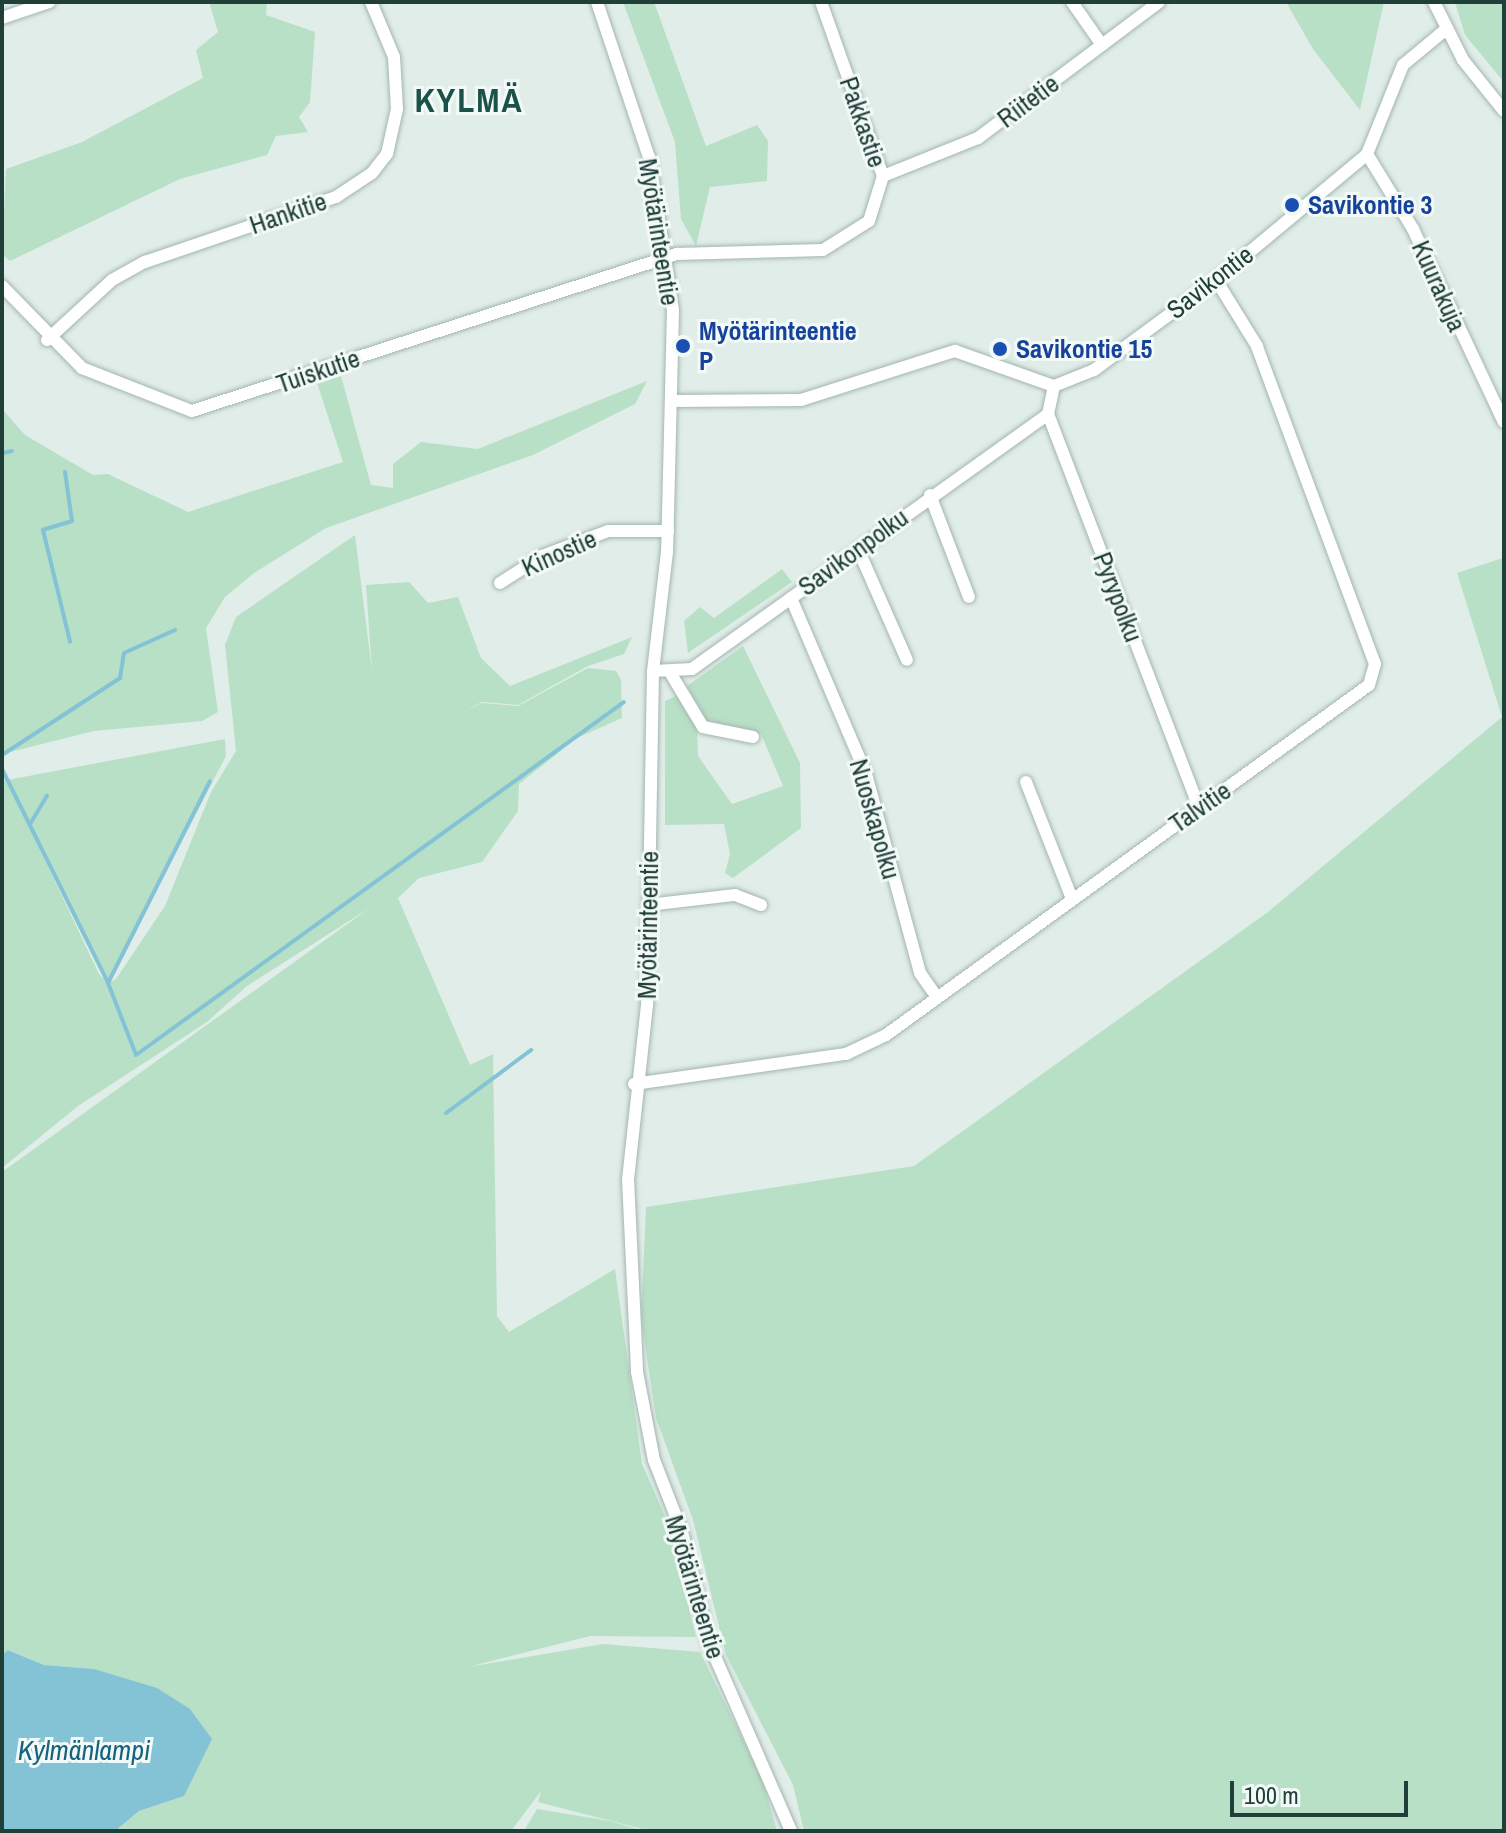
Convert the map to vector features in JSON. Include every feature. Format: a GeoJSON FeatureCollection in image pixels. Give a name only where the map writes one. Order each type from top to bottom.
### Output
{"type":"FeatureCollection","features":[{"type":"Feature","properties":{"kind":"street"},"geometry":{"type":"LineString","coordinates":[[2,18],[49,2]]}},
{"type":"Feature","properties":{"kind":"street","name":"Hankitie"},"geometry":{"type":"LineString","coordinates":[[47,340],[112,280],[145,262],[336,197],[372,173],[387,154],[397,109],[394,57],[371,2]]}},
{"type":"Feature","properties":{"kind":"street","name":"Myötärinteentie"},"geometry":{"type":"LineString","coordinates":[[597,2],[633,96],[667,260],[672,401],[668,531],[653,671],[647,1005],[634,1084],[629,1276],[654,1460],[682,1532],[709,1643],[791,1831]]}},
{"type":"Feature","properties":{"kind":"street","name":"Pakkastie"},"geometry":{"type":"LineString","coordinates":[[667,260],[677,254],[823,250],[869,221],[883,176],[821,2]]}},
{"type":"Feature","properties":{"kind":"street"},"geometry":{"type":"LineString","coordinates":[[1072,2],[1102,45]]}},
{"type":"Feature","properties":{"kind":"street","name":"Riitetie"},"geometry":{"type":"LineString","coordinates":[[883,176],[978,138],[1159,2]]}},
{"type":"Feature","properties":{"kind":"street"},"geometry":{"type":"LineString","coordinates":[[1434,2],[1445,30],[1504,111]]}},
{"type":"Feature","properties":{"kind":"street"},"geometry":{"type":"LineString","coordinates":[[1367,154],[1403,65],[1445,30]]}},
{"type":"Feature","properties":{"kind":"street","name":"Savikontie"},"geometry":{"type":"LineString","coordinates":[[1054,386],[1094,370],[1216,280],[1367,154]]}},
{"type":"Feature","properties":{"kind":"street","name":"Kuurakuja"},"geometry":{"type":"LineString","coordinates":[[1367,154],[1413,229],[1504,422]]}},
{"type":"Feature","properties":{"kind":"street","name":"Tuiskutie"},"geometry":{"type":"LineString","coordinates":[[2,286],[47,340],[133,394],[192,411],[667,260]]}},
{"type":"Feature","properties":{"kind":"street","name":"Talvitie"},"geometry":{"type":"LineString","coordinates":[[634,1084],[846,1054],[886,1035],[1369,685],[1375,664],[1257,346],[1216,280]]}},
{"type":"Feature","properties":{"kind":"street"},"geometry":{"type":"LineString","coordinates":[[672,401],[801,400],[955,351],[1054,386],[1048,414]]}},
{"type":"Feature","properties":{"kind":"street","name":"Pyrypolku"},"geometry":{"type":"LineString","coordinates":[[1048,414],[1199,807]]}},
{"type":"Feature","properties":{"kind":"street","name":"Savikonpolku"},"geometry":{"type":"LineString","coordinates":[[671,674],[692,669],[930,495],[1048,414]]}},
{"type":"Feature","properties":{"kind":"street"},"geometry":{"type":"LineString","coordinates":[[930,495],[969,597]]}},
{"type":"Feature","properties":{"kind":"street","name":"Kinostie"},"geometry":{"type":"LineString","coordinates":[[500,583],[542,556],[608,531],[668,531]]}},
{"type":"Feature","properties":{"kind":"street"},"geometry":{"type":"LineString","coordinates":[[858,549],[907,660]]}},
{"type":"Feature","properties":{"kind":"street","name":"Nuoskapolku"},"geometry":{"type":"LineString","coordinates":[[791,598],[859,755],[920,973],[936,996]]}},
{"type":"Feature","properties":{"kind":"street"},"geometry":{"type":"LineString","coordinates":[[653,671],[671,674],[703,727],[753,737]]}},
{"type":"Feature","properties":{"kind":"street"},"geometry":{"type":"LineString","coordinates":[[1026,782],[1072,899]]}},
{"type":"Feature","properties":{"kind":"street"},"geometry":{"type":"LineString","coordinates":[[648,905],[735,895],[761,905]]}},
{"type":"Feature","properties":{"kind":"green space"},"geometry":{"type":"Polygon","coordinates":[[[209,2],[267,2],[266,15],[315,32],[310,102],[299,117],[308,132],[276,136],[267,155],[180,179],[10,261],[2,254],[6,169],[82,142],[203,78],[196,50],[218,32],[209,2]]]}},
{"type":"Feature","properties":{"kind":"green space"},"geometry":{"type":"Polygon","coordinates":[[[623,2],[654,2],[706,146],[757,125],[768,141],[767,181],[710,187],[696,246],[681,219],[675,142],[623,2]]]}},
{"type":"Feature","properties":{"kind":"green space"},"geometry":{"type":"Polygon","coordinates":[[[1286,2],[1384,2],[1360,110],[1313,49],[1286,2]]]}},
{"type":"Feature","properties":{"kind":"green space"},"geometry":{"type":"Polygon","coordinates":[[[1455,2],[1504,2],[1504,82],[1465,35],[1455,2]]]}},
{"type":"Feature","properties":{"kind":"green space"},"geometry":{"type":"Polygon","coordinates":[[[341,376],[371,485],[393,488],[393,464],[421,442],[478,449],[647,381],[635,404],[533,455],[326,528],[254,573],[225,597],[206,628],[218,712],[202,721],[94,731],[2,754],[2,409],[25,435],[93,475],[108,474],[188,512],[343,462],[317,383],[341,376]]]}},
{"type":"Feature","properties":{"kind":"green space"},"geometry":{"type":"Polygon","coordinates":[[[355,535],[372,671],[366,585],[409,582],[428,603],[458,597],[481,658],[510,686],[632,637],[624,654],[588,666],[518,705],[482,702],[463,712],[482,703],[518,706],[588,668],[616,671],[621,680],[622,718],[577,738],[519,784],[518,811],[482,862],[419,878],[398,898],[470,1065],[493,1054],[497,1316],[509,1332],[615,1269],[642,1464],[668,1523],[696,1637],[590,1636],[468,1667],[603,1644],[700,1652],[762,1779],[777,1831],[650,1831],[538,1802],[541,1791],[511,1831],[115,1831],[139,1811],[184,1796],[94,1669],[44,1665],[9,1650],[2,1655],[2,1172],[371,907],[247,986],[207,1022],[78,1106],[2,1168],[2,781],[225,739],[226,756],[109,980],[33,835],[99,974],[108,983],[116,979],[165,906],[211,792],[236,751],[225,645],[236,617],[355,535]]]}},
{"type":"Feature","properties":{"kind":"green space"},"geometry":{"type":"Polygon","coordinates":[[[1503,558],[1504,1831],[804,1831],[793,1785],[726,1655],[693,1520],[656,1418],[641,1318],[646,1207],[914,1166],[1268,912],[1502,717],[1457,573],[1503,558]]]}},
{"type":"Feature","properties":{"kind":"green space"},"geometry":{"type":"Polygon","coordinates":[[[782,569],[792,582],[688,653],[684,621],[700,607],[714,618],[782,569]]]}},
{"type":"Feature","properties":{"kind":"green space"},"geometry":{"type":"Polygon","coordinates":[[[743,646],[800,763],[801,828],[733,878],[725,873],[730,854],[724,824],[665,825],[665,701],[676,696],[697,730],[698,756],[732,804],[783,786],[761,734],[706,720],[687,686],[743,646]]]}},
{"type":"Feature","properties":{"kind":"green space"},"geometry":{"type":"Polygon","coordinates":[[[537,1809],[610,1821],[644,1831],[524,1831],[537,1809]]]}},
{"type":"Feature","properties":{"kind":"water","name":"Kylmänlampi"},"geometry":{"type":"Polygon","coordinates":[[[8,1650],[44,1665],[94,1669],[157,1688],[190,1709],[212,1739],[184,1796],[139,1811],[115,1831],[2,1831],[2,1655],[8,1650]]]}},
{"type":"Feature","properties":{"kind":"waterway"},"geometry":{"type":"LineString","coordinates":[[2,453],[12,451]]}},
{"type":"Feature","properties":{"kind":"waterway"},"geometry":{"type":"LineString","coordinates":[[65,472],[72,521],[43,530],[70,642]]}},
{"type":"Feature","properties":{"kind":"waterway"},"geometry":{"type":"LineString","coordinates":[[2,755],[120,678],[124,653],[175,630]]}},
{"type":"Feature","properties":{"kind":"waterway"},"geometry":{"type":"LineString","coordinates":[[108,983],[136,1055],[624,702]]}},
{"type":"Feature","properties":{"kind":"waterway"},"geometry":{"type":"LineString","coordinates":[[2,769],[108,983],[210,781]]}},
{"type":"Feature","properties":{"kind":"waterway"},"geometry":{"type":"LineString","coordinates":[[30,824],[47,796]]}},
{"type":"Feature","properties":{"kind":"waterway"},"geometry":{"type":"LineString","coordinates":[[446,1113],[531,1050]]}},
{"type":"Feature","properties":{"kind":"place","name":"Savikontie 3"},"geometry":{"type":"Point","coordinates":[1292,205]}},
{"type":"Feature","properties":{"kind":"place","name":"Myötärinteentie P"},"geometry":{"type":"Point","coordinates":[683,346]}},
{"type":"Feature","properties":{"kind":"place","name":"Savikontie 15"},"geometry":{"type":"Point","coordinates":[1000,349]}},
{"type":"Feature","properties":{"kind":"district","name":"KYLMÄ"},"geometry":{"type":"Point","coordinates":[469,101]}}]}
